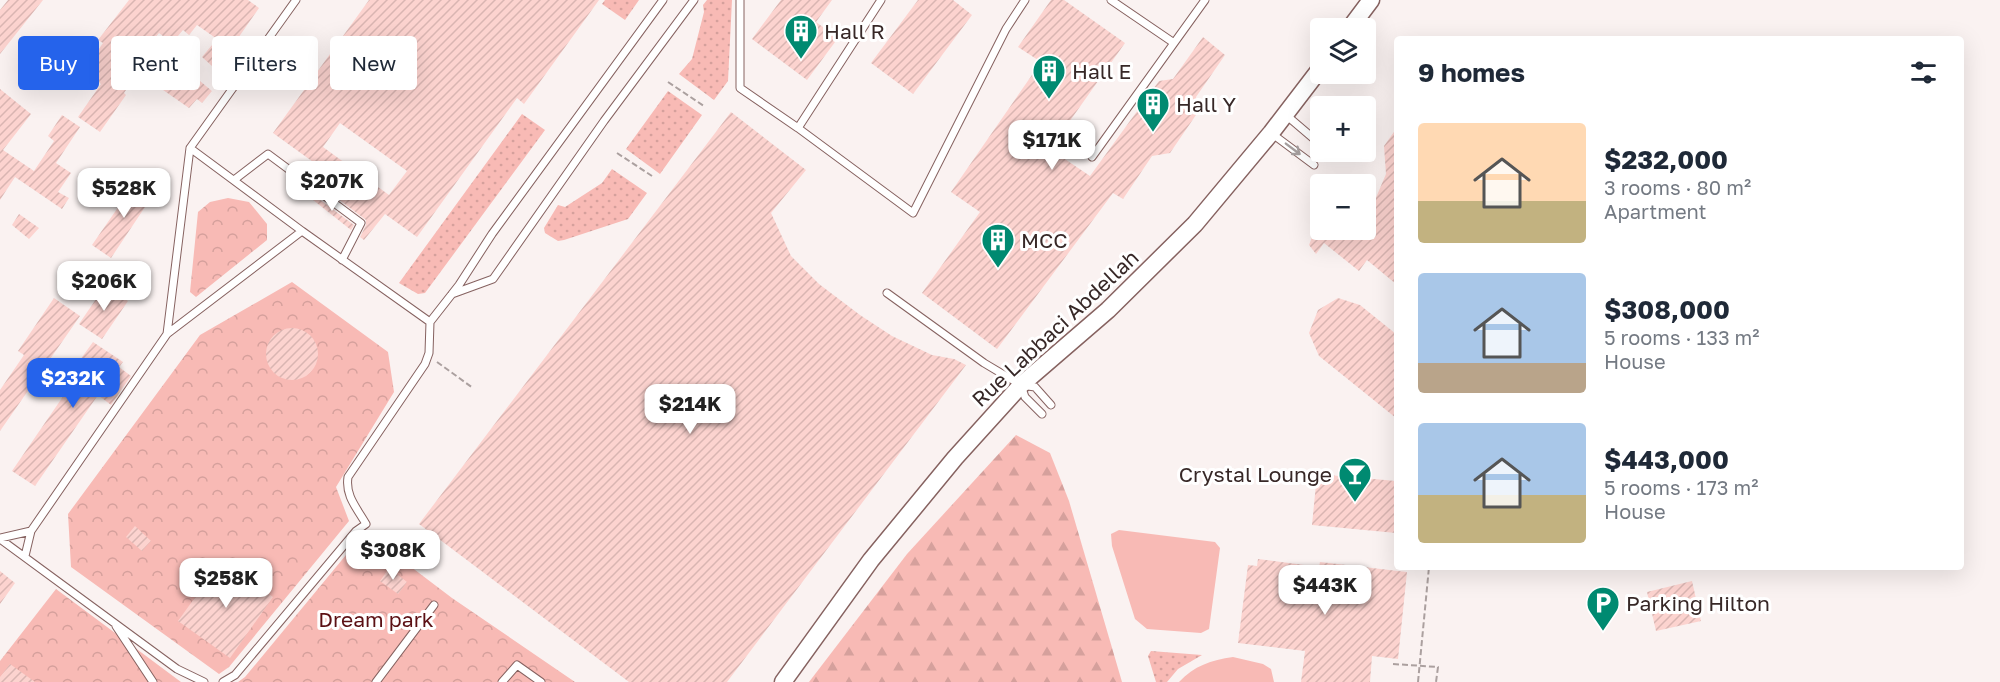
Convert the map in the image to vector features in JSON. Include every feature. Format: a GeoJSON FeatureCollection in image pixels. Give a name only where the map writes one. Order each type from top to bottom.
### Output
{"type":"FeatureCollection","features":[{"type":"Feature","properties":{"kind":"street"},"geometry":{"type":"LineString","coordinates":[[1358,18],[1371,0]]}},
{"type":"Feature","properties":{"kind":"street"},"geometry":{"type":"LineString","coordinates":[[1366,18],[1380,0]]}},
{"type":"Feature","properties":{"kind":"street","name":"Rue Labbaci Abdellah"},"geometry":{"type":"LineString","coordinates":[[1289,118],[1311,84]]}},
{"type":"Feature","properties":{"kind":"street","name":"Rue Labbaci Abdellah"},"geometry":{"type":"LineString","coordinates":[[783,682],[898,525],[955,458],[1172,258],[1220,206],[1318,84]]}},
{"type":"Feature","properties":{"kind":"street","name":"Rue Labbaci Abdellah"},"geometry":{"type":"LineString","coordinates":[[793,682],[874,564],[961,462],[1027,390]]}},
{"type":"Feature","properties":{"kind":"lane"},"geometry":{"type":"LineString","coordinates":[[167,334],[190,147],[296,0]]}},
{"type":"Feature","properties":{"kind":"lane"},"geometry":{"type":"LineString","coordinates":[[223,682],[236,675],[356,531],[366,524],[350,499],[347,488],[348,477],[425,364],[429,353],[430,322],[663,0]]}},
{"type":"Feature","properties":{"kind":"lane"},"geometry":{"type":"LineString","coordinates":[[451,295],[493,279],[604,121],[694,0]]}},
{"type":"Feature","properties":{"kind":"lane"},"geometry":{"type":"LineString","coordinates":[[740,0],[740,88],[913,213],[1006,29],[1025,0]]}},
{"type":"Feature","properties":{"kind":"lane"},"geometry":{"type":"LineString","coordinates":[[798,128],[881,0]]}},
{"type":"Feature","properties":{"kind":"lane"},"geometry":{"type":"LineString","coordinates":[[1111,0],[1174,44]]}},
{"type":"Feature","properties":{"kind":"lane"},"geometry":{"type":"LineString","coordinates":[[1092,157],[1205,0]]}},
{"type":"Feature","properties":{"kind":"lane"},"geometry":{"type":"LineString","coordinates":[[1289,118],[1310,136]]}},
{"type":"Feature","properties":{"kind":"lane"},"geometry":{"type":"LineString","coordinates":[[1274,136],[1314,165]]}},
{"type":"Feature","properties":{"kind":"lane"},"geometry":{"type":"LineString","coordinates":[[190,147],[302,231],[430,322]]}},
{"type":"Feature","properties":{"kind":"lane"},"geometry":{"type":"LineString","coordinates":[[234,180],[268,154],[361,224],[342,260]]}},
{"type":"Feature","properties":{"kind":"lane"},"geometry":{"type":"LineString","coordinates":[[25,556],[32,531],[167,334],[302,231]]}},
{"type":"Feature","properties":{"kind":"lane"},"geometry":{"type":"LineString","coordinates":[[886,293],[984,363],[1051,405]]}},
{"type":"Feature","properties":{"kind":"lane"},"geometry":{"type":"LineString","coordinates":[[1027,390],[1042,414]]}},
{"type":"Feature","properties":{"kind":"lane"},"geometry":{"type":"LineString","coordinates":[[0,538],[32,531]]}},
{"type":"Feature","properties":{"kind":"lane"},"geometry":{"type":"LineString","coordinates":[[0,538],[177,669],[204,682]]}},
{"type":"Feature","properties":{"kind":"lane"},"geometry":{"type":"LineString","coordinates":[[376,682],[434,605]]}},
{"type":"Feature","properties":{"kind":"lane"},"geometry":{"type":"LineString","coordinates":[[113,621],[153,682]]}},
{"type":"Feature","properties":{"kind":"lane"},"geometry":{"type":"LineString","coordinates":[[502,682],[517,665],[541,682]]}},
{"type":"Feature","properties":{"kind":"path"},"geometry":{"type":"LineString","coordinates":[[668,82],[704,106]]}},
{"type":"Feature","properties":{"kind":"path"},"geometry":{"type":"LineString","coordinates":[[617,153],[652,176]]}},
{"type":"Feature","properties":{"kind":"path"},"geometry":{"type":"LineString","coordinates":[[436,362],[473,388]]}},
{"type":"Feature","properties":{"kind":"path"},"geometry":{"type":"LineString","coordinates":[[1418,682],[1429,570]]}},
{"type":"Feature","properties":{"kind":"path"},"geometry":{"type":"LineString","coordinates":[[1393,664],[1438,668],[1437,682]]}},
{"type":"Feature","properties":{"kind":"green space"},"geometry":{"type":"Polygon","coordinates":[[[605,0],[639,0],[625,20],[602,4],[605,0]]]}},
{"type":"Feature","properties":{"kind":"green space"},"geometry":{"type":"Polygon","coordinates":[[[707,0],[732,0],[728,81],[714,100],[679,74],[692,59],[704,12],[703,5],[707,0]]]}},
{"type":"Feature","properties":{"kind":"green space"},"geometry":{"type":"Polygon","coordinates":[[[668,91],[702,115],[660,174],[626,149],[668,91]]]}},
{"type":"Feature","properties":{"kind":"green space"},"geometry":{"type":"Polygon","coordinates":[[[522,114],[545,130],[425,293],[418,294],[399,283],[522,114]]]}},
{"type":"Feature","properties":{"kind":"green space"},"geometry":{"type":"Polygon","coordinates":[[[612,169],[647,193],[628,219],[564,240],[558,241],[545,233],[544,228],[558,205],[565,207],[602,183],[612,169]]]}},
{"type":"Feature","properties":{"kind":"green space"},"geometry":{"type":"Polygon","coordinates":[[[228,198],[249,202],[267,224],[267,240],[196,297],[190,292],[198,212],[210,202],[228,198]]]}},
{"type":"Feature","properties":{"kind":"green space"},"geometry":{"type":"Polygon","coordinates":[[[292,282],[388,352],[394,392],[336,487],[349,521],[229,667],[219,674],[71,567],[68,514],[200,335],[292,282]]]}},
{"type":"Feature","properties":{"kind":"green space"},"geometry":{"type":"Polygon","coordinates":[[[1016,435],[1050,453],[1069,501],[1122,682],[809,682],[907,554],[1016,435]]]}},
{"type":"Feature","properties":{"kind":"green space"},"geometry":{"type":"Polygon","coordinates":[[[1119,530],[1215,542],[1220,548],[1209,629],[1201,633],[1147,629],[1135,619],[1112,546],[1111,534],[1119,530]]]}},
{"type":"Feature","properties":{"kind":"green space","name":"Dream park"},"geometry":{"type":"Polygon","coordinates":[[[365,532],[452,598],[575,682],[238,682],[245,677],[365,532]]]}},
{"type":"Feature","properties":{"kind":"green space"},"geometry":{"type":"Polygon","coordinates":[[[56,589],[181,682],[0,682],[0,661],[56,589]]]}},
{"type":"Feature","properties":{"kind":"green space"},"geometry":{"type":"Polygon","coordinates":[[[1151,651],[1202,655],[1178,669],[1167,682],[1156,682],[1148,656],[1151,651]]]}},
{"type":"Feature","properties":{"kind":"green space"},"geometry":{"type":"Polygon","coordinates":[[[1233,657],[1263,664],[1271,669],[1274,682],[1179,682],[1203,665],[1233,657]]]}},
{"type":"Feature","properties":{"kind":"building"},"geometry":{"type":"Polygon","coordinates":[[[8,0],[43,0],[0,54],[0,10],[8,0]]]}},
{"type":"Feature","properties":{"kind":"building"},"geometry":{"type":"Polygon","coordinates":[[[129,0],[248,0],[259,8],[240,36],[213,36],[197,25],[189,35],[183,30],[178,36],[163,36],[159,33],[157,36],[111,36],[111,90],[126,90],[124,93],[126,95],[100,132],[78,117],[101,84],[99,82],[99,49],[103,43],[99,39],[129,0]]]}},
{"type":"Feature","properties":{"kind":"building"},"geometry":{"type":"Polygon","coordinates":[[[369,0],[599,0],[524,104],[517,98],[417,237],[385,214],[364,240],[360,237],[366,220],[318,184],[327,172],[273,133],[304,90],[318,90],[318,71],[330,54],[330,90],[417,90],[417,36],[343,36],[369,0]],[[340,123],[323,147],[389,195],[407,171],[340,123]]]}},
{"type":"Feature","properties":{"kind":"building","name":"Hall R"},"geometry":{"type":"Polygon","coordinates":[[[781,0],[832,0],[816,22],[838,38],[807,80],[752,39],[781,0]]]}},
{"type":"Feature","properties":{"kind":"building"},"geometry":{"type":"Polygon","coordinates":[[[918,0],[953,0],[972,15],[913,94],[871,63],[918,0]]]}},
{"type":"Feature","properties":{"kind":"building"},"geometry":{"type":"Polygon","coordinates":[[[1051,0],[1064,0],[1125,43],[1050,149],[1090,176],[1159,81],[1173,79],[1203,37],[1225,55],[1196,97],[1198,112],[1170,153],[1152,156],[1123,199],[1113,193],[997,349],[922,293],[980,212],[951,192],[1041,62],[1018,47],[1051,0]]]}},
{"type":"Feature","properties":{"kind":"building"},"geometry":{"type":"Polygon","coordinates":[[[212,45],[212,66],[202,57],[212,45]]]}},
{"type":"Feature","properties":{"kind":"building"},"geometry":{"type":"Polygon","coordinates":[[[200,81],[212,91],[202,103],[197,99],[189,108],[163,90],[200,90],[200,81]]]}},
{"type":"Feature","properties":{"kind":"building"},"geometry":{"type":"Polygon","coordinates":[[[0,89],[31,114],[3,150],[34,171],[54,141],[48,136],[62,115],[80,127],[56,163],[71,173],[58,192],[69,198],[62,209],[15,177],[0,200],[0,89]]]}},
{"type":"Feature","properties":{"kind":"building"},"geometry":{"type":"Polygon","coordinates":[[[731,112],[806,170],[771,213],[791,256],[819,284],[892,336],[932,355],[954,359],[966,365],[727,682],[629,682],[419,524],[731,112]]]}},
{"type":"Feature","properties":{"kind":"building"},"geometry":{"type":"Polygon","coordinates":[[[1394,132],[1394,282],[1367,260],[1359,271],[1324,243],[1316,254],[1309,245],[1311,240],[1376,240],[1376,198],[1386,174],[1384,146],[1394,132]]]}},
{"type":"Feature","properties":{"kind":"building"},"geometry":{"type":"Polygon","coordinates":[[[137,180],[155,192],[111,258],[92,245],[137,180]]]}},
{"type":"Feature","properties":{"kind":"building"},"geometry":{"type":"Polygon","coordinates":[[[311,193],[354,225],[351,230],[308,196],[311,193]]]}},
{"type":"Feature","properties":{"kind":"building"},"geometry":{"type":"Polygon","coordinates":[[[19,214],[39,228],[29,239],[12,225],[19,214]]]}},
{"type":"Feature","properties":{"kind":"building"},"geometry":{"type":"Polygon","coordinates":[[[105,286],[128,301],[102,339],[79,324],[105,286]]]}},
{"type":"Feature","properties":{"kind":"building"},"geometry":{"type":"Polygon","coordinates":[[[54,298],[80,316],[0,431],[0,390],[24,355],[18,351],[54,298]]]}},
{"type":"Feature","properties":{"kind":"building"},"geometry":{"type":"Polygon","coordinates":[[[1338,298],[1360,305],[1394,332],[1394,416],[1319,356],[1309,333],[1318,310],[1338,298]]]}},
{"type":"Feature","properties":{"kind":"building"},"geometry":{"type":"Polygon","coordinates":[[[292,328],[306,332],[314,340],[318,354],[314,368],[306,376],[292,380],[278,376],[270,368],[266,354],[270,340],[278,332],[292,328]]]}},
{"type":"Feature","properties":{"kind":"building"},"geometry":{"type":"Polygon","coordinates":[[[93,342],[123,362],[119,367],[131,376],[111,405],[98,395],[35,486],[12,471],[75,379],[69,375],[93,342]]]}},
{"type":"Feature","properties":{"kind":"building","name":"Crystal Lounge"},"geometry":{"type":"Polygon","coordinates":[[[1317,474],[1394,481],[1394,533],[1312,525],[1317,474]]]}},
{"type":"Feature","properties":{"kind":"building"},"geometry":{"type":"Polygon","coordinates":[[[135,526],[151,541],[142,551],[126,537],[135,526]]]}},
{"type":"Feature","properties":{"kind":"building"},"geometry":{"type":"Polygon","coordinates":[[[1258,559],[1319,567],[1320,562],[1407,572],[1398,659],[1372,656],[1370,682],[1301,682],[1305,651],[1238,643],[1248,565],[1257,566],[1258,559]]]}},
{"type":"Feature","properties":{"kind":"building"},"geometry":{"type":"Polygon","coordinates":[[[222,560],[273,597],[230,658],[178,621],[222,560]]]}},
{"type":"Feature","properties":{"kind":"building"},"geometry":{"type":"Polygon","coordinates":[[[389,568],[407,582],[398,594],[380,581],[389,568]]]}},
{"type":"Feature","properties":{"kind":"building"},"geometry":{"type":"Polygon","coordinates":[[[0,571],[15,583],[0,604],[0,571]]]}},
{"type":"Feature","properties":{"kind":"building"},"geometry":{"type":"Polygon","coordinates":[[[1692,581],[1701,621],[1656,631],[1647,592],[1692,581]]]}},
{"type":"Feature","properties":{"kind":"building"},"geometry":{"type":"Polygon","coordinates":[[[10,664],[35,682],[0,682],[0,677],[10,664]]]}},
{"type":"Feature","properties":{"kind":"place","name":"Hall R"},"geometry":{"type":"Point","coordinates":[801,60]}},
{"type":"Feature","properties":{"kind":"place","name":"Hall E"},"geometry":{"type":"Point","coordinates":[1049,100]}},
{"type":"Feature","properties":{"kind":"place","name":"Hall Y"},"geometry":{"type":"Point","coordinates":[1153,133]}},
{"type":"Feature","properties":{"kind":"place","name":"MCC"},"geometry":{"type":"Point","coordinates":[998,269]}},
{"type":"Feature","properties":{"kind":"place","name":"Crystal Lounge"},"geometry":{"type":"Point","coordinates":[1355,503]}},
{"type":"Feature","properties":{"kind":"place","name":"Parking Hilton"},"geometry":{"type":"Point","coordinates":[1603,632]}}]}
